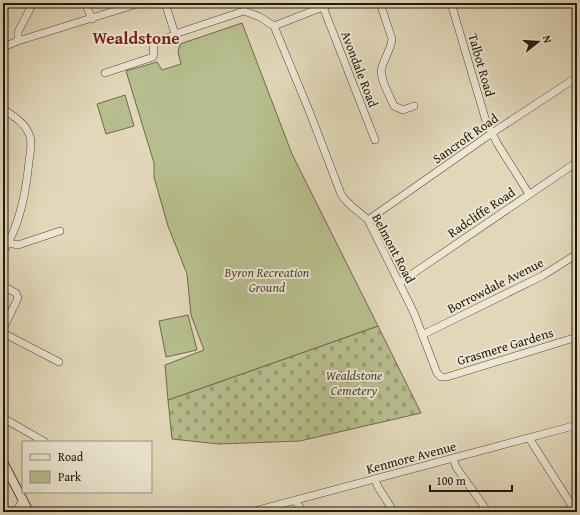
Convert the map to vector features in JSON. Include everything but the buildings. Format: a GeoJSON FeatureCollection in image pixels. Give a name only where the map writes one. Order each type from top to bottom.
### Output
{"type":"FeatureCollection","features":[{"type":"Feature","properties":{"kind":"street"},"geometry":{"type":"LineString","coordinates":[[18,41],[18,32],[33,3]]}},
{"type":"Feature","properties":{"kind":"street"},"geometry":{"type":"LineString","coordinates":[[85,3],[92,19]]}},
{"type":"Feature","properties":{"kind":"street"},"geometry":{"type":"LineString","coordinates":[[3,48],[18,41],[140,3]]}},
{"type":"Feature","properties":{"kind":"street"},"geometry":{"type":"LineString","coordinates":[[165,3],[175,34]]}},
{"type":"Feature","properties":{"kind":"street"},"geometry":{"type":"LineString","coordinates":[[105,73],[153,57],[155,54],[153,48],[154,44],[158,41],[244,11],[260,17],[274,26],[333,3]]}},
{"type":"Feature","properties":{"kind":"street"},"geometry":{"type":"LineString","coordinates":[[380,3],[392,39],[392,45],[381,68],[381,76],[394,106],[403,110],[414,106]]}},
{"type":"Feature","properties":{"kind":"street","name":"Talbot Road"},"geometry":{"type":"LineString","coordinates":[[451,3],[486,121],[497,143],[529,194]]}},
{"type":"Feature","properties":{"kind":"street","name":"Avondale Road"},"geometry":{"type":"LineString","coordinates":[[323,7],[375,140]]}},
{"type":"Feature","properties":{"kind":"street","name":"Belmont Road"},"geometry":{"type":"LineString","coordinates":[[274,26],[310,113],[340,194],[344,201],[361,212],[368,220],[414,313],[437,373],[441,377]]}},
{"type":"Feature","properties":{"kind":"street","name":"Sancroft Road"},"geometry":{"type":"LineString","coordinates":[[368,220],[492,133],[577,77]]}},
{"type":"Feature","properties":{"kind":"street"},"geometry":{"type":"LineString","coordinates":[[3,109],[26,128],[31,140],[25,197],[9,243],[3,252]]}},
{"type":"Feature","properties":{"kind":"street","name":"Radcliffe Road"},"geometry":{"type":"LineString","coordinates":[[399,283],[577,162]]}},
{"type":"Feature","properties":{"kind":"street"},"geometry":{"type":"LineString","coordinates":[[9,243],[18,245],[60,231]]}},
{"type":"Feature","properties":{"kind":"street","name":"Borrowdale Avenue"},"geometry":{"type":"LineString","coordinates":[[422,335],[530,283],[577,254]]}},
{"type":"Feature","properties":{"kind":"street"},"geometry":{"type":"LineString","coordinates":[[3,286],[16,293],[18,298],[3,329]]}},
{"type":"Feature","properties":{"kind":"street"},"geometry":{"type":"LineString","coordinates":[[3,333],[59,362]]}},
{"type":"Feature","properties":{"kind":"street","name":"Grasmere Gardens"},"geometry":{"type":"LineString","coordinates":[[441,377],[447,377],[577,337]]}},
{"type":"Feature","properties":{"kind":"street"},"geometry":{"type":"LineString","coordinates":[[3,418],[43,441]]}},
{"type":"Feature","properties":{"kind":"street","name":"Kenmore Avenue"},"geometry":{"type":"LineString","coordinates":[[251,512],[577,426]]}},
{"type":"Feature","properties":{"kind":"street"},"geometry":{"type":"LineString","coordinates":[[529,438],[575,508]]}},
{"type":"Feature","properties":{"kind":"street"},"geometry":{"type":"LineString","coordinates":[[453,458],[456,467],[488,512]]}},
{"type":"Feature","properties":{"kind":"street"},"geometry":{"type":"LineString","coordinates":[[3,462],[29,512]]}},
{"type":"Feature","properties":{"kind":"street"},"geometry":{"type":"LineString","coordinates":[[376,478],[378,487],[394,512]]}},
{"type":"Feature","properties":{"kind":"street"},"geometry":{"type":"LineString","coordinates":[[3,510],[14,512],[23,500]]}},
{"type":"Feature","properties":{"kind":"street"},"geometry":{"type":"LineString","coordinates":[[295,500],[303,512]]}},
{"type":"Feature","properties":{"kind":"green space","name":"Byron Recreation Ground"},"geometry":{"type":"Polygon","coordinates":[[[242,23],[292,154],[378,326],[168,400],[165,365],[204,350],[191,315],[187,274],[168,226],[154,177],[154,163],[126,71],[157,62],[162,70],[181,64],[178,52],[180,44],[242,23]]]}},
{"type":"Feature","properties":{"kind":"green space"},"geometry":{"type":"Polygon","coordinates":[[[125,95],[134,126],[106,134],[97,104],[125,95]]]}},
{"type":"Feature","properties":{"kind":"green space"},"geometry":{"type":"Polygon","coordinates":[[[188,315],[197,350],[166,357],[159,321],[188,315]]]}},
{"type":"Feature","properties":{"kind":"green space","name":"Wealdstone Cemetery"},"geometry":{"type":"Polygon","coordinates":[[[378,326],[421,413],[300,441],[219,444],[172,439],[168,400],[378,326]]]}},
{"type":"Feature","properties":{"kind":"district","name":"Wealdstone"},"geometry":{"type":"Point","coordinates":[136,38]}}]}
